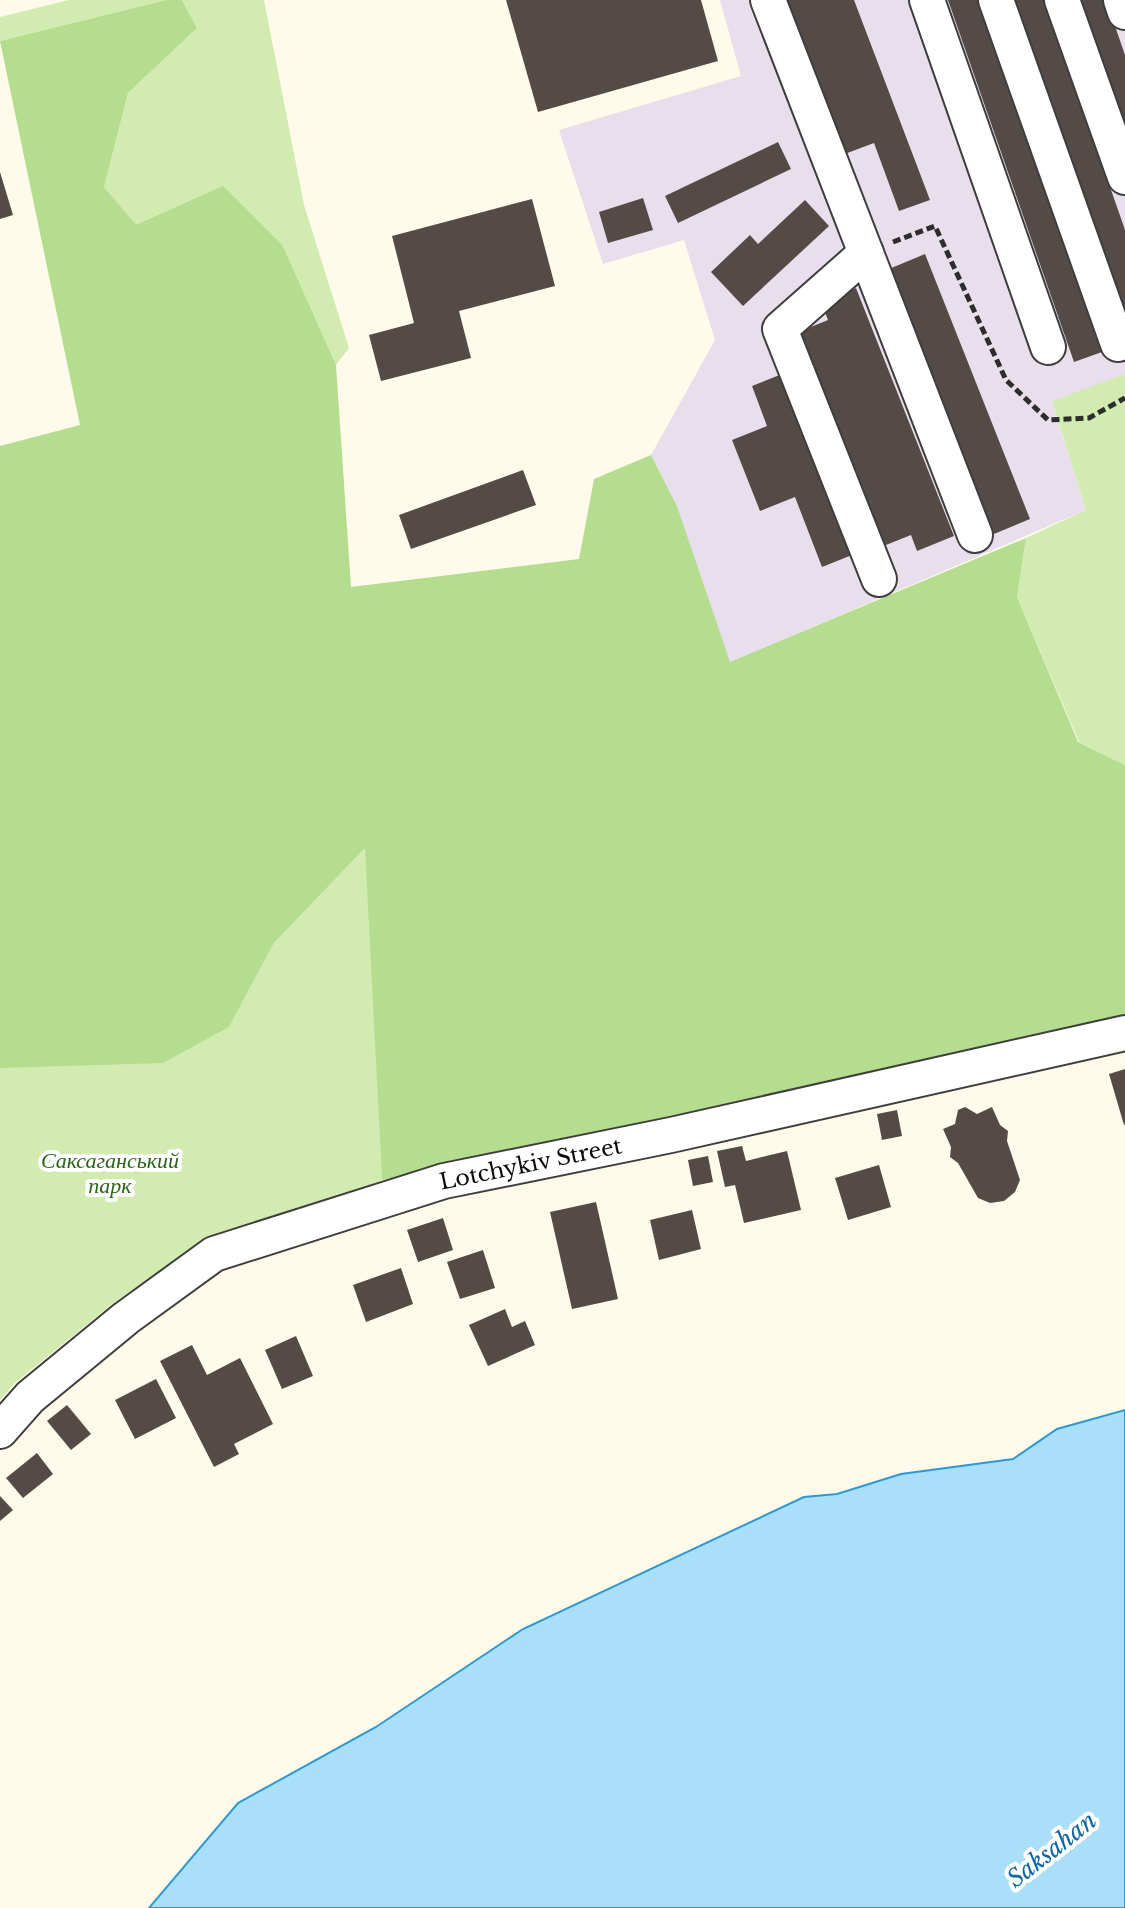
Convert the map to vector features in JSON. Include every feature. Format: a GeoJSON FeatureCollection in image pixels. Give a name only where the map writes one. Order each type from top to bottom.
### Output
{"type":"FeatureCollection","features":[{"type":"Feature","properties":{"kind":"street"},"geometry":{"type":"LineString","coordinates":[[768,0],[975,535]]}},
{"type":"Feature","properties":{"kind":"street"},"geometry":{"type":"LineString","coordinates":[[927,0],[1048,347]]}},
{"type":"Feature","properties":{"kind":"street"},"geometry":{"type":"LineString","coordinates":[[996,0],[1118,344]]}},
{"type":"Feature","properties":{"kind":"street"},"geometry":{"type":"LineString","coordinates":[[1062,0],[1125,177]]}},
{"type":"Feature","properties":{"kind":"street"},"geometry":{"type":"LineString","coordinates":[[1121,0],[1125,12]]}},
{"type":"Feature","properties":{"kind":"street"},"geometry":{"type":"LineString","coordinates":[[866,253],[780,329],[879,579]]}},
{"type":"Feature","properties":{"kind":"street","name":"Lotchykiv Street"},"geometry":{"type":"LineString","coordinates":[[0,1431],[30,1397],[214,1254],[444,1181],[671,1135],[1125,1033]]}},
{"type":"Feature","properties":{"kind":"path"},"geometry":{"type":"LineString","coordinates":[[866,253],[935,226],[1006,380],[1048,420],[1089,418],[1125,398]]}},
{"type":"Feature","properties":{"kind":"shaded area"},"geometry":{"type":"Polygon","coordinates":[[[720,0],[1125,0],[1125,374],[1052,402],[1086,510],[729,663],[677,506],[651,455],[715,340],[684,240],[603,264],[559,130],[741,76],[720,0]]]}},
{"type":"Feature","properties":{"kind":"green space"},"geometry":{"type":"Polygon","coordinates":[[[69,0],[166,0],[0,41],[0,17],[69,0]]]}},
{"type":"Feature","properties":{"kind":"green space"},"geometry":{"type":"Polygon","coordinates":[[[166,0],[182,0],[197,28],[128,93],[104,187],[136,225],[223,186],[283,246],[336,365],[351,587],[579,559],[594,479],[651,455],[677,506],[730,662],[1026,538],[1017,597],[1078,742],[1125,765],[1125,1017],[673,1119],[382,1180],[365,848],[274,943],[229,1027],[163,1063],[0,1068],[0,446],[80,425],[0,41],[166,0]]]}},
{"type":"Feature","properties":{"kind":"green space"},"geometry":{"type":"Polygon","coordinates":[[[182,0],[264,0],[304,205],[349,348],[336,365],[283,246],[135,225],[104,187],[128,93],[197,28],[182,0]]]}},
{"type":"Feature","properties":{"kind":"green space"},"geometry":{"type":"Polygon","coordinates":[[[1125,374],[1125,765],[1079,742],[1017,597],[1026,538],[1086,510],[1052,401],[1125,374]]]}},
{"type":"Feature","properties":{"kind":"green space","name":"Саксаганський парк"},"geometry":{"type":"Polygon","coordinates":[[[366,847],[382,1180],[327,1202],[203,1241],[112,1304],[15,1383],[0,1400],[0,1068],[42,1064],[229,1027],[274,943],[366,847]]]}},
{"type":"Feature","properties":{"kind":"water","name":"Saksahan"},"geometry":{"type":"Polygon","coordinates":[[[1125,1410],[1125,1908],[149,1908],[238,1803],[376,1727],[523,1629],[804,1497],[837,1494],[901,1474],[1013,1459],[1057,1429],[1125,1410]]]}},
{"type":"Feature","properties":{"kind":"building"},"geometry":{"type":"Polygon","coordinates":[[[506,0],[701,0],[718,61],[538,112],[506,0]]]}},
{"type":"Feature","properties":{"kind":"building"},"geometry":{"type":"Polygon","coordinates":[[[784,0],[854,0],[930,200],[899,211],[874,143],[842,155],[784,0]]]}},
{"type":"Feature","properties":{"kind":"building"},"geometry":{"type":"Polygon","coordinates":[[[948,0],[979,0],[1102,352],[1074,362],[948,0]]]}},
{"type":"Feature","properties":{"kind":"building"},"geometry":{"type":"Polygon","coordinates":[[[1014,0],[1045,0],[1125,230],[1125,319],[1014,0]]]}},
{"type":"Feature","properties":{"kind":"building"},"geometry":{"type":"Polygon","coordinates":[[[1075,0],[1106,0],[1125,55],[1125,142],[1075,0]]]}},
{"type":"Feature","properties":{"kind":"building"},"geometry":{"type":"Polygon","coordinates":[[[778,142],[791,169],[678,223],[665,196],[778,142]]]}},
{"type":"Feature","properties":{"kind":"building"},"geometry":{"type":"Polygon","coordinates":[[[0,172],[13,215],[0,219],[0,172]]]}},
{"type":"Feature","properties":{"kind":"building"},"geometry":{"type":"Polygon","coordinates":[[[643,198],[653,230],[608,243],[599,212],[643,198]]]}},
{"type":"Feature","properties":{"kind":"building"},"geometry":{"type":"Polygon","coordinates":[[[532,199],[555,286],[459,311],[471,358],[381,381],[369,335],[414,323],[392,236],[532,199]]]}},
{"type":"Feature","properties":{"kind":"building"},"geometry":{"type":"Polygon","coordinates":[[[805,200],[829,226],[743,306],[711,272],[750,235],[758,244],[805,200]]]}},
{"type":"Feature","properties":{"kind":"building"},"geometry":{"type":"Polygon","coordinates":[[[925,254],[1030,519],[994,534],[889,269],[925,254]]]}},
{"type":"Feature","properties":{"kind":"building"},"geometry":{"type":"Polygon","coordinates":[[[856,288],[954,536],[917,551],[911,535],[881,547],[796,333],[828,320],[821,302],[856,288]]]}},
{"type":"Feature","properties":{"kind":"building"},"geometry":{"type":"Polygon","coordinates":[[[782,374],[852,555],[822,567],[795,497],[760,511],[732,440],[767,426],[752,386],[782,374]]]}},
{"type":"Feature","properties":{"kind":"building"},"geometry":{"type":"Polygon","coordinates":[[[523,470],[536,505],[411,549],[399,515],[523,470]]]}},
{"type":"Feature","properties":{"kind":"building"},"geometry":{"type":"Polygon","coordinates":[[[1125,1069],[1125,1124],[1124,1125],[1109,1074],[1125,1069]]]}},
{"type":"Feature","properties":{"kind":"building"},"geometry":{"type":"Polygon","coordinates":[[[965,1107],[977,1114],[992,1107],[1000,1125],[1008,1131],[1007,1141],[1020,1180],[1015,1192],[1004,1201],[990,1203],[978,1198],[958,1163],[950,1157],[951,1147],[943,1129],[955,1124],[958,1110],[965,1107]]]}},
{"type":"Feature","properties":{"kind":"building"},"geometry":{"type":"Polygon","coordinates":[[[897,1110],[902,1136],[882,1140],[877,1114],[897,1110]]]}},
{"type":"Feature","properties":{"kind":"building"},"geometry":{"type":"Polygon","coordinates":[[[742,1146],[746,1161],[787,1151],[801,1210],[744,1223],[735,1185],[725,1187],[717,1151],[742,1146]]]}},
{"type":"Feature","properties":{"kind":"building"},"geometry":{"type":"Polygon","coordinates":[[[708,1156],[713,1182],[693,1186],[688,1160],[708,1156]]]}},
{"type":"Feature","properties":{"kind":"building"},"geometry":{"type":"Polygon","coordinates":[[[879,1165],[891,1207],[848,1220],[835,1178],[879,1165]]]}},
{"type":"Feature","properties":{"kind":"building"},"geometry":{"type":"Polygon","coordinates":[[[596,1202],[618,1299],[572,1309],[550,1212],[596,1202]]]}},
{"type":"Feature","properties":{"kind":"building"},"geometry":{"type":"Polygon","coordinates":[[[692,1210],[701,1249],[659,1260],[650,1220],[692,1210]]]}},
{"type":"Feature","properties":{"kind":"building"},"geometry":{"type":"Polygon","coordinates":[[[443,1218],[453,1250],[418,1262],[407,1230],[443,1218]]]}},
{"type":"Feature","properties":{"kind":"building"},"geometry":{"type":"Polygon","coordinates":[[[483,1250],[495,1288],[460,1299],[447,1262],[483,1250]]]}},
{"type":"Feature","properties":{"kind":"building"},"geometry":{"type":"Polygon","coordinates":[[[401,1268],[413,1304],[366,1322],[353,1285],[401,1268]]]}},
{"type":"Feature","properties":{"kind":"building"},"geometry":{"type":"Polygon","coordinates":[[[505,1309],[512,1327],[525,1321],[535,1345],[488,1366],[469,1325],[505,1309]]]}},
{"type":"Feature","properties":{"kind":"building"},"geometry":{"type":"Polygon","coordinates":[[[296,1336],[313,1376],[282,1389],[265,1350],[296,1336]]]}},
{"type":"Feature","properties":{"kind":"building"},"geometry":{"type":"Polygon","coordinates":[[[192,1345],[207,1375],[240,1358],[273,1424],[234,1444],[239,1454],[214,1467],[160,1361],[192,1345]]]}},
{"type":"Feature","properties":{"kind":"building"},"geometry":{"type":"Polygon","coordinates":[[[156,1379],[176,1418],[135,1439],[115,1400],[156,1379]]]}},
{"type":"Feature","properties":{"kind":"building"},"geometry":{"type":"Polygon","coordinates":[[[67,1405],[91,1434],[71,1450],[47,1421],[67,1405]]]}},
{"type":"Feature","properties":{"kind":"building"},"geometry":{"type":"Polygon","coordinates":[[[37,1453],[53,1474],[23,1498],[6,1478],[37,1453]]]}},
{"type":"Feature","properties":{"kind":"building"},"geometry":{"type":"Polygon","coordinates":[[[0,1496],[13,1510],[0,1521],[0,1496]]]}}]}
